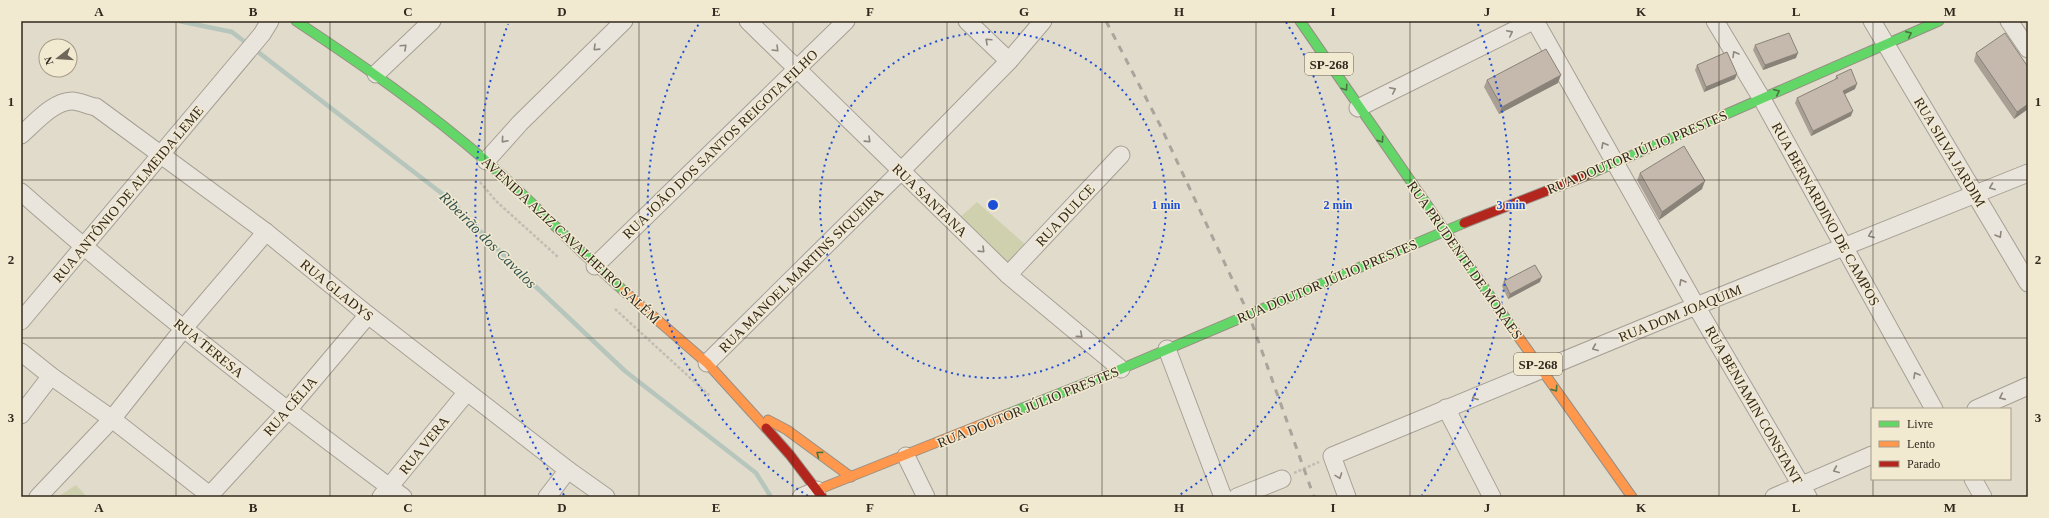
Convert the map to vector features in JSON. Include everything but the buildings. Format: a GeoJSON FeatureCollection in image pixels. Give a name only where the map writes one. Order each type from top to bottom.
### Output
{"type":"FeatureCollection","features":[{"type":"Feature","properties":{"kind":"main road","name":"AVENIDA AZIZ CAVALHEIRO SALÉM"},"geometry":{"type":"LineString","coordinates":[[296,21],[376,74],[486,161],[595,266],[707,363],[754,413],[800,467],[819,494]]}},
{"type":"Feature","properties":{"kind":"main road","name":"RUA PRUDENTE DE MORAES"},"geometry":{"type":"LineString","coordinates":[[1300,21],[1444,232],[1632,497]]}},
{"type":"Feature","properties":{"kind":"main road","name":"RUA DOUTOR JÚLIO PRESTES"},"geometry":{"type":"LineString","coordinates":[[819,494],[851,477],[1121,369],[1444,232],[1614,164],[1939,21]]}},
{"type":"Feature","properties":{"kind":"main road"},"geometry":{"type":"LineString","coordinates":[[754,413],[787,430],[851,477]]}},
{"type":"Feature","properties":{"kind":"street"},"geometry":{"type":"LineString","coordinates":[[376,74],[432,21]]}},
{"type":"Feature","properties":{"kind":"street"},"geometry":{"type":"LineString","coordinates":[[486,161],[520,123],[624,21]]}},
{"type":"Feature","properties":{"kind":"street","name":"RUA SANTANA"},"geometry":{"type":"LineString","coordinates":[[748,21],[1008,275],[1121,369]]}},
{"type":"Feature","properties":{"kind":"street","name":"RUA JOÃO DOS SANTOS REIGOTA FILHO"},"geometry":{"type":"LineString","coordinates":[[595,266],[846,21]]}},
{"type":"Feature","properties":{"kind":"street"},"geometry":{"type":"LineString","coordinates":[[967,21],[1009,60]]}},
{"type":"Feature","properties":{"kind":"street","name":"RUA MANOEL MARTINS SIQUEIRA"},"geometry":{"type":"LineString","coordinates":[[707,363],[901,171],[1009,60],[1043,21]]}},
{"type":"Feature","properties":{"kind":"street"},"geometry":{"type":"LineString","coordinates":[[1358,108],[1534,21]]}},
{"type":"Feature","properties":{"kind":"street","name":"RUA BENJAMIN CONSTANT"},"geometry":{"type":"LineString","coordinates":[[1534,21],[1614,164],[1804,491]]}},
{"type":"Feature","properties":{"kind":"street","name":"RUA BERNARDINO DE CAMPOS"},"geometry":{"type":"LineString","coordinates":[[1715,21],[1762,99],[1845,246],[1933,408]]}},
{"type":"Feature","properties":{"kind":"street","name":"RUA SILVA JARDIM"},"geometry":{"type":"LineString","coordinates":[[1872,21],[2028,283]]}},
{"type":"Feature","properties":{"kind":"street"},"geometry":{"type":"LineString","coordinates":[[2009,21],[2028,49]]}},
{"type":"Feature","properties":{"kind":"street","name":"RUA ANTÔNIO DE ALMEIDA LEME"},"geometry":{"type":"LineString","coordinates":[[21,321],[161,155],[266,27]]}},
{"type":"Feature","properties":{"kind":"street","name":"RUA GLADYS"},"geometry":{"type":"LineString","coordinates":[[21,136],[50,109],[72,101],[96,108],[266,232],[368,315],[568,470],[606,497]]}},
{"type":"Feature","properties":{"kind":"street","name":"RUA DULCE"},"geometry":{"type":"LineString","coordinates":[[1008,275],[1121,155]]}},
{"type":"Feature","properties":{"kind":"street","name":"RUA DOM JOAQUIM"},"geometry":{"type":"LineString","coordinates":[[1332,456],[1696,306],[2028,173]]}},
{"type":"Feature","properties":{"kind":"street","name":"RUA TERESA"},"geometry":{"type":"LineString","coordinates":[[21,192],[83,247],[391,494]]}},
{"type":"Feature","properties":{"kind":"street"},"geometry":{"type":"LineString","coordinates":[[38,497],[112,419],[184,328],[266,232]]}},
{"type":"Feature","properties":{"kind":"street","name":"RUA CÉLIA"},"geometry":{"type":"LineString","coordinates":[[211,496],[287,411],[368,315]]}},
{"type":"Feature","properties":{"kind":"street"},"geometry":{"type":"LineString","coordinates":[[1167,349],[1223,497]]}},
{"type":"Feature","properties":{"kind":"street"},"geometry":{"type":"LineString","coordinates":[[21,352],[51,376],[112,419],[211,496]]}},
{"type":"Feature","properties":{"kind":"street"},"geometry":{"type":"LineString","coordinates":[[21,415],[51,376]]}},
{"type":"Feature","properties":{"kind":"street"},"geometry":{"type":"LineString","coordinates":[[1978,408],[2028,386]]}},
{"type":"Feature","properties":{"kind":"street","name":"RUA VERA"},"geometry":{"type":"LineString","coordinates":[[391,494],[467,392]]}},
{"type":"Feature","properties":{"kind":"street"},"geometry":{"type":"LineString","coordinates":[[1446,408],[1492,497]]}},
{"type":"Feature","properties":{"kind":"street"},"geometry":{"type":"LineString","coordinates":[[1774,497],[1804,491],[1871,455]]}},
{"type":"Feature","properties":{"kind":"street"},"geometry":{"type":"LineString","coordinates":[[906,456],[926,497]]}},
{"type":"Feature","properties":{"kind":"street"},"geometry":{"type":"LineString","coordinates":[[1332,456],[1347,497]]}},
{"type":"Feature","properties":{"kind":"street"},"geometry":{"type":"LineString","coordinates":[[547,497],[568,470]]}},
{"type":"Feature","properties":{"kind":"street"},"geometry":{"type":"LineString","coordinates":[[1237,497],[1282,478]]}},
{"type":"Feature","properties":{"kind":"street"},"geometry":{"type":"LineString","coordinates":[[1974,480],[1983,497]]}},
{"type":"Feature","properties":{"kind":"street","name":"RUA DOUTOR JÚLIO PRESTES"},"geometry":{"type":"LineString","coordinates":[[801,497],[819,494]]}},
{"type":"Feature","properties":{"kind":"path"},"geometry":{"type":"LineString","coordinates":[[475,177],[496,201],[560,260]]}},
{"type":"Feature","properties":{"kind":"path"},"geometry":{"type":"LineString","coordinates":[[614,308],[714,398]]}},
{"type":"Feature","properties":{"kind":"path"},"geometry":{"type":"LineString","coordinates":[[1282,478],[1332,456]]}},
{"type":"Feature","properties":{"kind":"green space"},"geometry":{"type":"Polygon","coordinates":[[[977,202],[1026,245],[1006,269],[956,221],[977,202]]]}},
{"type":"Feature","properties":{"kind":"green space"},"geometry":{"type":"Polygon","coordinates":[[[76,485],[87,497],[58,497],[76,485]]]}},
{"type":"Feature","properties":{"kind":"waterway","name":"Ribeirão dos Cavalos"},"geometry":{"type":"LineString","coordinates":[[179,21],[232,32],[449,199],[515,267],[625,371],[756,473],[771,497]]}},
{"type":"Feature","properties":{"kind":"railway"},"geometry":{"type":"LineString","coordinates":[[1106,21],[1160,125],[1249,315],[1314,497]]}},
{"type":"Feature","properties":{"kind":"traffic: fast"},"geometry":{"type":"LineString","coordinates":[[296,21],[345,54],[440,123],[504,177],[624,291]]}},
{"type":"Feature","properties":{"kind":"traffic: fast"},"geometry":{"type":"LineString","coordinates":[[1300,21],[1515,332]]}},
{"type":"Feature","properties":{"kind":"traffic: fast"},"geometry":{"type":"LineString","coordinates":[[1585,176],[1939,21]]}},
{"type":"Feature","properties":{"kind":"traffic: fast"},"geometry":{"type":"LineString","coordinates":[[1005,415],[1121,369],[1464,223]]}},
{"type":"Feature","properties":{"kind":"traffic: slow"},"geometry":{"type":"LineString","coordinates":[[624,291],[707,363],[766,428]]}},
{"type":"Feature","properties":{"kind":"traffic: slow"},"geometry":{"type":"LineString","coordinates":[[1515,332],[1632,497]]}},
{"type":"Feature","properties":{"kind":"traffic: slow"},"geometry":{"type":"LineString","coordinates":[[817,490],[1005,415]]}},
{"type":"Feature","properties":{"kind":"traffic: slow"},"geometry":{"type":"LineString","coordinates":[[768,420],[787,430],[851,477]]}},
{"type":"Feature","properties":{"kind":"traffic: jam"},"geometry":{"type":"LineString","coordinates":[[1464,223],[1585,176]]}},
{"type":"Feature","properties":{"kind":"traffic: jam"},"geometry":{"type":"LineString","coordinates":[[766,428],[790,455],[822,497]]}}]}
